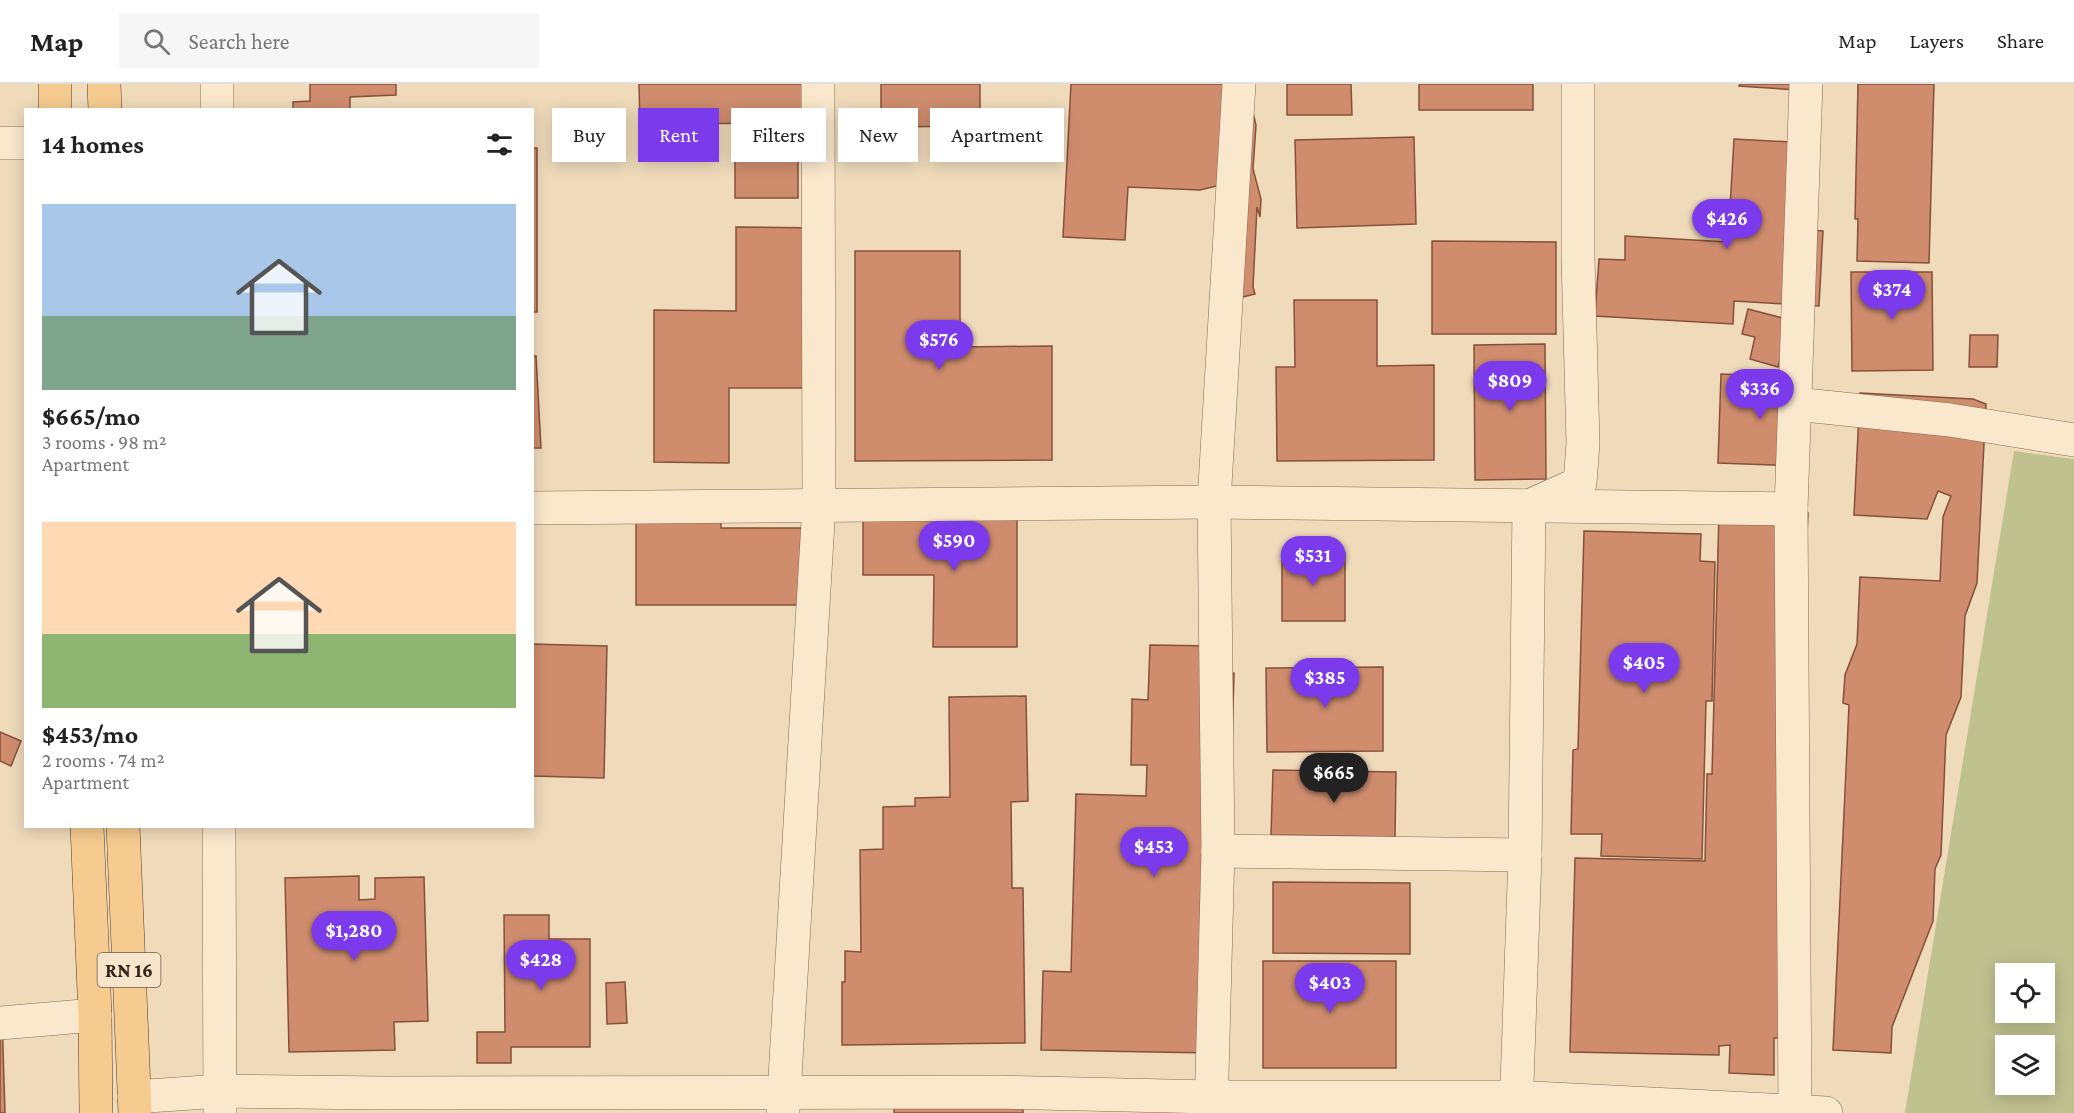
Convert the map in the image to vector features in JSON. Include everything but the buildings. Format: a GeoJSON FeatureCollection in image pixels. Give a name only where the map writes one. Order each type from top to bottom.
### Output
{"type":"FeatureCollection","features":[{"type":"Feature","properties":{"kind":"main road"},"geometry":{"type":"LineString","coordinates":[[55,84],[55,108]]}},
{"type":"Feature","properties":{"kind":"main road"},"geometry":{"type":"LineString","coordinates":[[104,84],[105,108]]}},
{"type":"Feature","properties":{"kind":"main road","name":"RN 16"},"geometry":{"type":"LineString","coordinates":[[87,828],[95,1015],[96,1113]]}},
{"type":"Feature","properties":{"kind":"main road","name":"RN 16"},"geometry":{"type":"LineString","coordinates":[[123,828],[135,1105]]}},
{"type":"Feature","properties":{"kind":"street"},"geometry":{"type":"LineString","coordinates":[[217,84],[217,108]]}},
{"type":"Feature","properties":{"kind":"street"},"geometry":{"type":"LineString","coordinates":[[783,1102],[819,505],[818,84]]}},
{"type":"Feature","properties":{"kind":"street"},"geometry":{"type":"LineString","coordinates":[[1211,1105],[1218,851],[1214,502],[1239,84]]}},
{"type":"Feature","properties":{"kind":"street"},"geometry":{"type":"LineString","coordinates":[[1529,506],[1580,483],[1583,443],[1578,269],[1578,84]]}},
{"type":"Feature","properties":{"kind":"street"},"geometry":{"type":"LineString","coordinates":[[135,1105],[220,1102],[998,1102],[1516,1105],[1811,1112],[1791,509],[1806,84]]}},
{"type":"Feature","properties":{"kind":"street"},"geometry":{"type":"LineString","coordinates":[[0,143],[24,143]]}},
{"type":"Feature","properties":{"kind":"street"},"geometry":{"type":"LineString","coordinates":[[1795,404],[1950,420],[2074,440]]}},
{"type":"Feature","properties":{"kind":"street"},"geometry":{"type":"LineString","coordinates":[[534,508],[1214,502],[1791,509]]}},
{"type":"Feature","properties":{"kind":"street"},"geometry":{"type":"LineString","coordinates":[[1516,1105],[1525,855],[1529,506]]}},
{"type":"Feature","properties":{"kind":"street"},"geometry":{"type":"LineString","coordinates":[[219,828],[220,1102]]}},
{"type":"Feature","properties":{"kind":"street"},"geometry":{"type":"LineString","coordinates":[[1218,851],[1525,855]]}},
{"type":"Feature","properties":{"kind":"street"},"geometry":{"type":"LineString","coordinates":[[0,1023],[95,1015]]}},
{"type":"Feature","properties":{"kind":"green space"},"geometry":{"type":"Polygon","coordinates":[[[2014,451],[2074,459],[2074,1113],[1905,1113],[2014,451]]]}}]}
